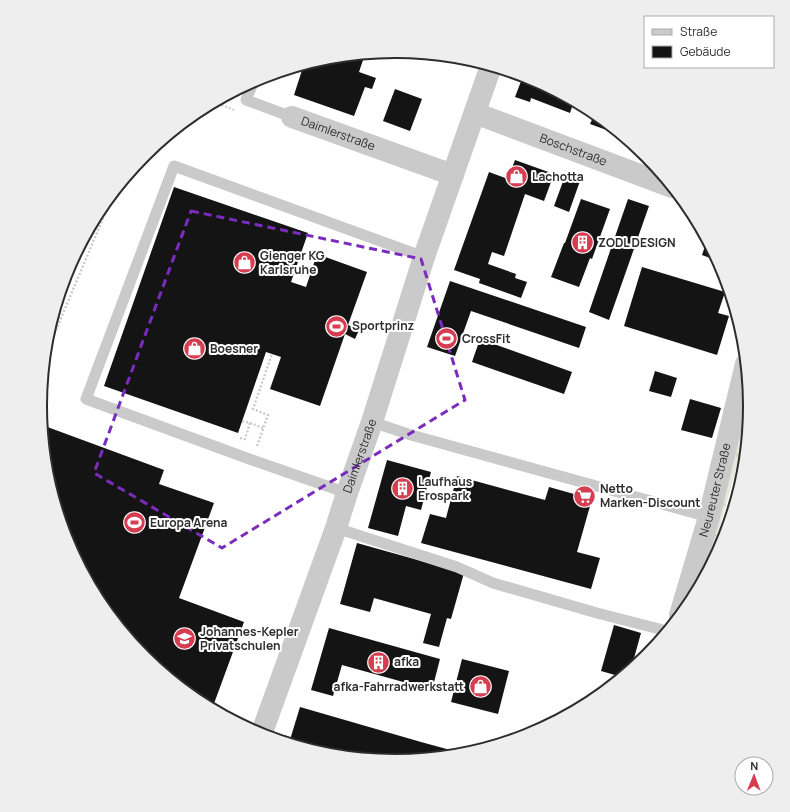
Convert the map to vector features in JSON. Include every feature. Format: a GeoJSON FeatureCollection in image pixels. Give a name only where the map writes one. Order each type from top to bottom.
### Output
{"type":"FeatureCollection","features":[{"type":"Feature","properties":{"kind":"street","name":"Daimlerstraße"},"geometry":{"type":"LineString","coordinates":[[263,728],[336,528],[372,422],[424,257],[489,71]]}},
{"type":"Feature","properties":{"kind":"street","name":"Boschstraße"},"geometry":{"type":"LineString","coordinates":[[474,113],[662,183]]}},
{"type":"Feature","properties":{"kind":"street","name":"Daimlerstraße"},"geometry":{"type":"LineString","coordinates":[[292,117],[453,175]]}},
{"type":"Feature","properties":{"kind":"street","name":"Neureuter Straße"},"geometry":{"type":"LineString","coordinates":[[685,597],[709,517],[742,381]]}},
{"type":"Feature","properties":{"kind":"lane"},"geometry":{"type":"LineString","coordinates":[[250,90],[246,100],[292,117]]}},
{"type":"Feature","properties":{"kind":"lane"},"geometry":{"type":"LineString","coordinates":[[347,493],[86,399],[174,166],[424,257]]}},
{"type":"Feature","properties":{"kind":"lane"},"geometry":{"type":"LineString","coordinates":[[372,422],[709,517]]}},
{"type":"Feature","properties":{"kind":"lane"},"geometry":{"type":"LineString","coordinates":[[336,528],[457,567],[493,584],[661,630]]}},
{"type":"Feature","properties":{"kind":"path"},"geometry":{"type":"LineString","coordinates":[[56,331],[104,216]]}},
{"type":"Feature","properties":{"kind":"path"},"geometry":{"type":"LineString","coordinates":[[252,460],[268,414],[252,409],[272,354]]}},
{"type":"Feature","properties":{"kind":"path"},"geometry":{"type":"LineString","coordinates":[[242,420],[264,428]]}},
{"type":"Feature","properties":{"kind":"path"},"geometry":{"type":"LineString","coordinates":[[238,437],[245,439],[250,423]]}},
{"type":"Feature","properties":{"kind":"highlighted area"},"geometry":{"type":"Polygon","coordinates":[[[191,211],[421,259],[465,400],[222,548],[94,473],[191,211]]]}},
{"type":"Feature","properties":{"kind":"green space"},"geometry":{"type":"Polygon","coordinates":[[[743,408],[738,461],[716,541],[696,579],[743,408]]]}},
{"type":"Feature","properties":{"kind":"building"},"geometry":{"type":"Polygon","coordinates":[[[363,60],[359,72],[376,78],[372,89],[365,87],[354,116],[294,95],[302,71],[327,65],[363,60]]]}},
{"type":"Feature","properties":{"kind":"building"},"geometry":{"type":"Polygon","coordinates":[[[521,81],[549,94],[572,107],[570,113],[531,98],[530,102],[515,97],[521,81]]]}},
{"type":"Feature","properties":{"kind":"building"},"geometry":{"type":"Polygon","coordinates":[[[395,89],[422,99],[410,131],[383,121],[395,89]]]}},
{"type":"Feature","properties":{"kind":"building"},"geometry":{"type":"Polygon","coordinates":[[[592,120],[607,130],[590,124],[592,120]]]}},
{"type":"Feature","properties":{"kind":"building"},"geometry":{"type":"Polygon","coordinates":[[[515,160],[554,174],[544,201],[525,194],[504,256],[492,252],[488,264],[516,274],[515,278],[527,282],[521,298],[479,283],[480,279],[454,270],[489,172],[508,179],[515,160]]]}},
{"type":"Feature","properties":{"kind":"building"},"geometry":{"type":"Polygon","coordinates":[[[565,176],[580,181],[569,212],[554,206],[565,176]]]}},
{"type":"Feature","properties":{"kind":"building"},"geometry":{"type":"Polygon","coordinates":[[[174,187],[308,233],[291,282],[306,287],[317,254],[367,272],[348,325],[359,330],[355,339],[345,334],[320,406],[270,389],[281,357],[266,352],[238,433],[104,386],[174,187]]]}},
{"type":"Feature","properties":{"kind":"building","name":"ZODL DESIGN"},"geometry":{"type":"Polygon","coordinates":[[[581,199],[610,209],[592,259],[590,258],[579,287],[551,277],[581,199]]]}},
{"type":"Feature","properties":{"kind":"building"},"geometry":{"type":"Polygon","coordinates":[[[628,199],[649,206],[609,320],[589,312],[628,199]]]}},
{"type":"Feature","properties":{"kind":"building"},"geometry":{"type":"Polygon","coordinates":[[[705,247],[710,258],[702,255],[705,247]]]}},
{"type":"Feature","properties":{"kind":"building"},"geometry":{"type":"Polygon","coordinates":[[[642,267],[725,293],[718,313],[729,316],[717,355],[624,326],[642,267]]]}},
{"type":"Feature","properties":{"kind":"building"},"geometry":{"type":"Polygon","coordinates":[[[450,281],[586,327],[579,348],[471,311],[455,356],[427,347],[450,281]]]}},
{"type":"Feature","properties":{"kind":"building"},"geometry":{"type":"Polygon","coordinates":[[[480,339],[572,372],[564,394],[472,362],[480,339]]]}},
{"type":"Feature","properties":{"kind":"building"},"geometry":{"type":"Polygon","coordinates":[[[655,371],[677,378],[671,397],[649,391],[655,371]]]}},
{"type":"Feature","properties":{"kind":"building"},"geometry":{"type":"Polygon","coordinates":[[[690,399],[721,408],[712,438],[681,430],[690,399]]]}},
{"type":"Feature","properties":{"kind":"building","name":"Europa Arena"},"geometry":{"type":"Polygon","coordinates":[[[48,427],[164,470],[159,484],[214,503],[179,598],[244,622],[214,703],[183,682],[149,652],[119,618],[106,599],[83,560],[73,539],[65,518],[54,474],[48,427]]]}},
{"type":"Feature","properties":{"kind":"building","name":"Laufhaus Erospark"},"geometry":{"type":"Polygon","coordinates":[[[387,460],[431,472],[421,510],[406,506],[398,536],[368,528],[387,460]]]}},
{"type":"Feature","properties":{"kind":"building"},"geometry":{"type":"Polygon","coordinates":[[[457,476],[545,500],[549,487],[592,499],[577,552],[600,558],[591,589],[421,543],[430,514],[446,518],[457,476]]]}},
{"type":"Feature","properties":{"kind":"building"},"geometry":{"type":"Polygon","coordinates":[[[357,543],[464,573],[451,619],[447,618],[439,647],[423,643],[431,614],[374,598],[370,612],[340,604],[357,543]]]}},
{"type":"Feature","properties":{"kind":"building"},"geometry":{"type":"Polygon","coordinates":[[[614,625],[641,633],[634,659],[615,675],[601,671],[614,625]]]}},
{"type":"Feature","properties":{"kind":"building","name":"afka"},"geometry":{"type":"Polygon","coordinates":[[[329,628],[440,659],[432,690],[342,665],[333,696],[311,690],[329,628]]]}},
{"type":"Feature","properties":{"kind":"building","name":"afka-Fahrradwerkstatt"},"geometry":{"type":"Polygon","coordinates":[[[462,659],[509,671],[498,714],[451,702],[462,659]]]}},
{"type":"Feature","properties":{"kind":"building"},"geometry":{"type":"Polygon","coordinates":[[[300,707],[449,750],[418,753],[372,753],[327,747],[291,738],[300,707]]]}},
{"type":"Feature","properties":{"kind":"place","name":"Lachotta"},"geometry":{"type":"Point","coordinates":[516,177]}},
{"type":"Feature","properties":{"kind":"place","name":"ZODL DESIGN"},"geometry":{"type":"Point","coordinates":[582,243]}},
{"type":"Feature","properties":{"kind":"place","name":"Gienger KG Karlsruhe"},"geometry":{"type":"Point","coordinates":[244,263]}},
{"type":"Feature","properties":{"kind":"place","name":"Sportprinz"},"geometry":{"type":"Point","coordinates":[337,326]}},
{"type":"Feature","properties":{"kind":"place","name":"CrossFit"},"geometry":{"type":"Point","coordinates":[446,339]}},
{"type":"Feature","properties":{"kind":"place","name":"Boesner"},"geometry":{"type":"Point","coordinates":[195,349]}},
{"type":"Feature","properties":{"kind":"place","name":"Laufhaus Erospark"},"geometry":{"type":"Point","coordinates":[403,489]}},
{"type":"Feature","properties":{"kind":"place","name":"Netto Marken-Discount"},"geometry":{"type":"Point","coordinates":[584,496]}},
{"type":"Feature","properties":{"kind":"place","name":"Europa Arena"},"geometry":{"type":"Point","coordinates":[134,523]}},
{"type":"Feature","properties":{"kind":"place","name":"Johannes-Kepler Privatschulen"},"geometry":{"type":"Point","coordinates":[184,639]}},
{"type":"Feature","properties":{"kind":"place","name":"afka"},"geometry":{"type":"Point","coordinates":[379,662]}},
{"type":"Feature","properties":{"kind":"place","name":"afka-Fahrradwerkstatt"},"geometry":{"type":"Point","coordinates":[480,687]}}]}
